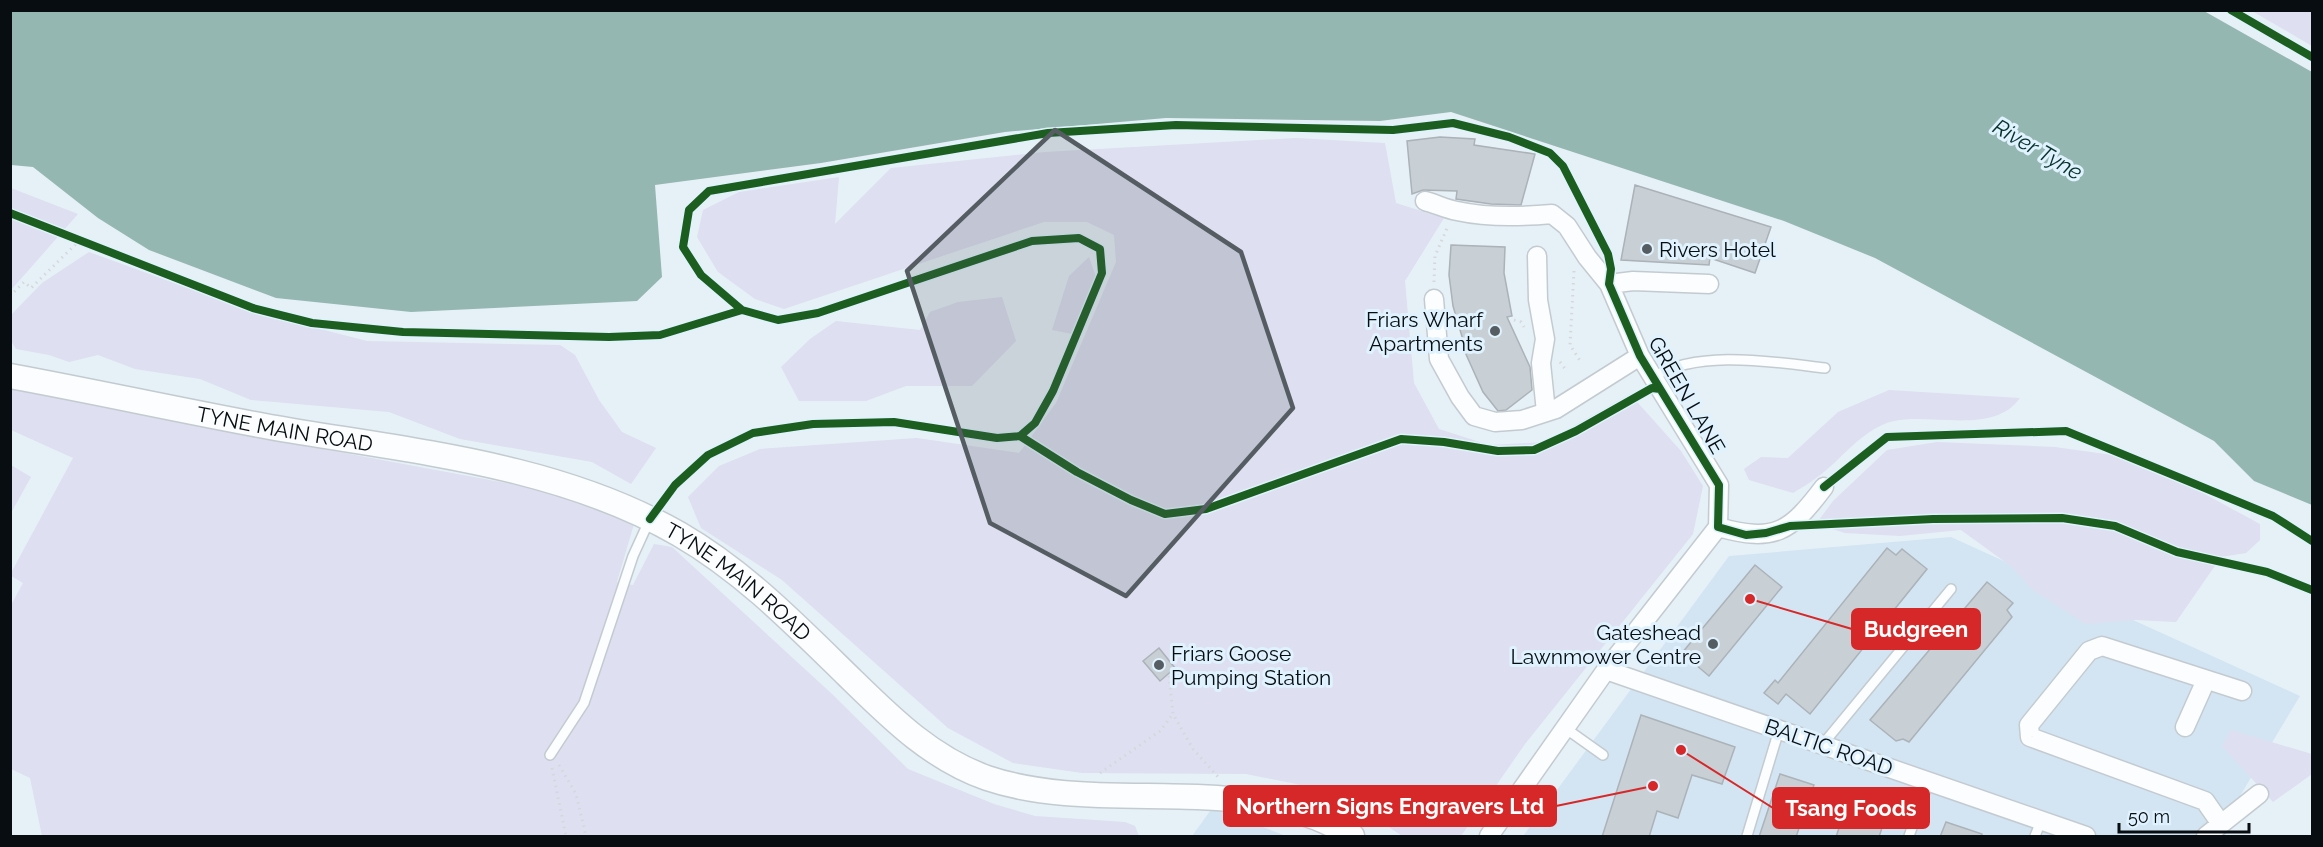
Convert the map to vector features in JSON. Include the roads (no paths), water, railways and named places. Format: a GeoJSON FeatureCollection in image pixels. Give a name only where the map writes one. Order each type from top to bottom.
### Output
{"type":"FeatureCollection","features":[{"type":"Feature","properties":{"kind":"street","name":"GREEN LANE"},"geometry":{"type":"LineString","coordinates":[[1425,201],[1453,211],[1510,218],[1552,214],[1567,226],[1582,250],[1609,284],[1640,356],[1719,485],[1718,527]]}},
{"type":"Feature","properties":{"kind":"street"},"geometry":{"type":"LineString","coordinates":[[1537,256],[1538,300],[1545,339],[1541,363],[1546,412]]}},
{"type":"Feature","properties":{"kind":"street"},"geometry":{"type":"LineString","coordinates":[[1609,284],[1633,281],[1709,284]]}},
{"type":"Feature","properties":{"kind":"street"},"geometry":{"type":"LineString","coordinates":[[1434,299],[1439,359],[1460,397],[1474,416],[1495,422],[1522,420],[1556,409],[1640,356]]}},
{"type":"Feature","properties":{"kind":"street","name":"TYNE MAIN ROAD"},"geometry":{"type":"LineString","coordinates":[[10,376],[511,471],[581,489],[679,534],[752,584],[905,731],[947,760],[987,778],[1029,789],[1079,796],[1270,804],[1307,814],[1352,837]]}},
{"type":"Feature","properties":{"kind":"street"},"geometry":{"type":"LineString","coordinates":[[1489,837],[1606,670],[1718,527],[1746,535],[1766,533],[1790,526],[1824,487]]}},
{"type":"Feature","properties":{"kind":"street"},"geometry":{"type":"LineString","coordinates":[[2221,825],[2205,801],[2030,736],[2029,725],[2089,651],[2095,647],[2102,646],[2242,691]]}},
{"type":"Feature","properties":{"kind":"street","name":"BALTIC ROAD"},"geometry":{"type":"LineString","coordinates":[[1606,670],[1929,781],[2038,829],[2086,837]]}},
{"type":"Feature","properties":{"kind":"street"},"geometry":{"type":"LineString","coordinates":[[2185,727],[2206,680]]}},
{"type":"Feature","properties":{"kind":"street"},"geometry":{"type":"LineString","coordinates":[[2206,837],[2259,794]]}},
{"type":"Feature","properties":{"kind":"lane"},"geometry":{"type":"LineString","coordinates":[[1653,377],[1694,360],[1825,368]]}},
{"type":"Feature","properties":{"kind":"lane"},"geometry":{"type":"LineString","coordinates":[[550,755],[584,703],[633,556],[650,519]]}},
{"type":"Feature","properties":{"kind":"lane"},"geometry":{"type":"LineString","coordinates":[[1823,744],[1951,589]]}},
{"type":"Feature","properties":{"kind":"lane"},"geometry":{"type":"LineString","coordinates":[[1565,728],[1603,754]]}},
{"type":"Feature","properties":{"kind":"lane"},"geometry":{"type":"LineString","coordinates":[[1748,837],[1779,730]]}},
{"type":"Feature","properties":{"kind":"lane"},"geometry":{"type":"LineString","coordinates":[[1908,837],[1929,781]]}},
{"type":"Feature","properties":{"kind":"water","name":"River Tyne"},"geometry":{"type":"Polygon","coordinates":[[[10,11],[2204,11],[2312,72],[2312,505],[2254,481],[2214,441],[1875,258],[1784,221],[1451,112],[1380,121],[1166,118],[1005,132],[821,163],[655,185],[662,277],[637,301],[411,312],[276,298],[149,250],[98,218],[33,167],[11,165],[10,11]]]}},
{"type":"Feature","properties":{"kind":"place","name":"Rivers Hotel"},"geometry":{"type":"Point","coordinates":[1647,249]}},
{"type":"Feature","properties":{"kind":"place","name":"Friars Wharf Apartments"},"geometry":{"type":"Point","coordinates":[1495,331]}},
{"type":"Feature","properties":{"kind":"place","name":"Budgreen"},"geometry":{"type":"Point","coordinates":[1750,599]}},
{"type":"Feature","properties":{"kind":"place","name":"Gateshead Lawnmower Centre"},"geometry":{"type":"Point","coordinates":[1713,644]}},
{"type":"Feature","properties":{"kind":"place","name":"Friars Goose Pumping Station"},"geometry":{"type":"Point","coordinates":[1159,665]}},
{"type":"Feature","properties":{"kind":"place","name":"Tsang Foods"},"geometry":{"type":"Point","coordinates":[1681,750]}},
{"type":"Feature","properties":{"kind":"place","name":"Northern Signs Engravers Ltd"},"geometry":{"type":"Point","coordinates":[1653,786]}}]}
